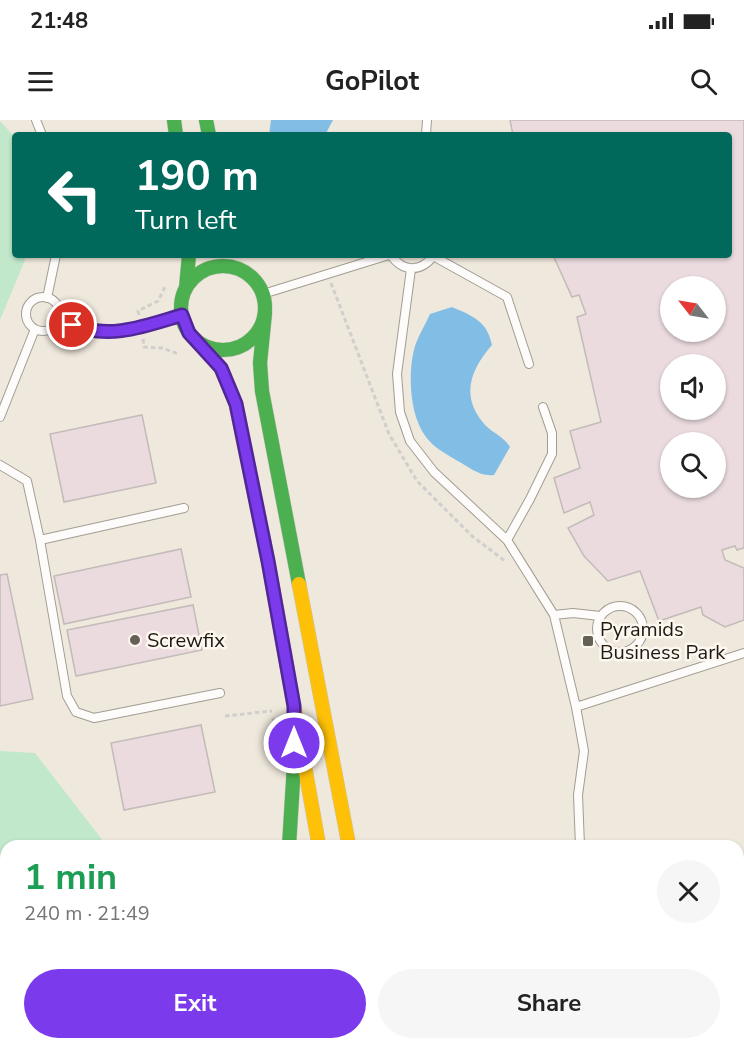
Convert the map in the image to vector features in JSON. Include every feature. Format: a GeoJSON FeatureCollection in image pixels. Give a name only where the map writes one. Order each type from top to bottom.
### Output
{"type":"FeatureCollection","features":[{"type":"Feature","properties":{"kind":"main road"},"geometry":{"type":"LineString","coordinates":[[189,258],[182,315],[189,333],[221,368],[236,404],[268,561],[318,840]]}},
{"type":"Feature","properties":{"kind":"main road"},"geometry":{"type":"LineString","coordinates":[[245,258],[251,276],[263,294],[265,313],[260,363],[262,391],[347,840]]}},
{"type":"Feature","properties":{"kind":"main road"},"geometry":{"type":"LineString","coordinates":[[186,288],[194,278],[215,267],[227,266],[240,269],[251,276]]}},
{"type":"Feature","properties":{"kind":"main road"},"geometry":{"type":"LineString","coordinates":[[195,339],[213,349],[234,349],[254,338],[265,313]]}},
{"type":"Feature","properties":{"kind":"main road"},"geometry":{"type":"LineString","coordinates":[[289,840],[294,780],[294,706]]}},
{"type":"Feature","properties":{"kind":"lane"},"geometry":{"type":"LineString","coordinates":[[47,298],[55,258]]}},
{"type":"Feature","properties":{"kind":"lane"},"geometry":{"type":"LineString","coordinates":[[263,294],[380,258]]}},
{"type":"Feature","properties":{"kind":"lane"},"geometry":{"type":"LineString","coordinates":[[392,258],[404,267],[411,269],[422,267],[430,258]]}},
{"type":"Feature","properties":{"kind":"lane"},"geometry":{"type":"LineString","coordinates":[[438,258],[507,297],[529,364]]}},
{"type":"Feature","properties":{"kind":"lane"},"geometry":{"type":"LineString","coordinates":[[411,269],[397,374],[400,412],[410,441],[434,472],[507,540],[554,615],[584,751],[578,795],[580,840]]}},
{"type":"Feature","properties":{"kind":"lane"},"geometry":{"type":"LineString","coordinates":[[47,298],[57,304],[60,309],[59,319],[56,326],[47,330],[35,329],[29,323],[26,312],[33,300],[47,298]]}},
{"type":"Feature","properties":{"kind":"lane"},"geometry":{"type":"LineString","coordinates":[[59,319],[85,330],[116,333],[182,315]]}},
{"type":"Feature","properties":{"kind":"lane"},"geometry":{"type":"LineString","coordinates":[[0,417],[35,329]]}},
{"type":"Feature","properties":{"kind":"lane"},"geometry":{"type":"LineString","coordinates":[[507,540],[552,454],[552,433],[543,407]]}},
{"type":"Feature","properties":{"kind":"lane"},"geometry":{"type":"LineString","coordinates":[[0,465],[27,481],[40,540],[67,696],[76,712],[94,718],[220,693]]}},
{"type":"Feature","properties":{"kind":"lane"},"geometry":{"type":"LineString","coordinates":[[40,540],[184,508]]}},
{"type":"Feature","properties":{"kind":"lane"},"geometry":{"type":"LineString","coordinates":[[554,615],[573,613],[600,616],[612,607],[628,607],[634,610],[643,623],[641,639],[630,650],[616,652],[609,649],[603,644],[597,631],[600,616]]}},
{"type":"Feature","properties":{"kind":"lane"},"geometry":{"type":"LineString","coordinates":[[576,707],[744,653]]}},
{"type":"Feature","properties":{"kind":"path"},"geometry":{"type":"LineString","coordinates":[[167,283],[158,301],[138,311],[144,347],[162,348],[188,357]]}},
{"type":"Feature","properties":{"kind":"path"},"geometry":{"type":"LineString","coordinates":[[225,716],[272,711],[277,757]]}},
{"type":"Feature","properties":{"kind":"green space"},"geometry":{"type":"Polygon","coordinates":[[[0,121],[12,134],[12,258],[26,258],[0,320],[0,121]]]}},
{"type":"Feature","properties":{"kind":"green space"},"geometry":{"type":"Polygon","coordinates":[[[0,751],[35,753],[102,840],[0,840],[0,751]]]}},
{"type":"Feature","properties":{"kind":"water"},"geometry":{"type":"Polygon","coordinates":[[[271,120],[333,120],[327,132],[269,132],[271,120]]]}},
{"type":"Feature","properties":{"kind":"water"},"geometry":{"type":"Polygon","coordinates":[[[452,307],[478,320],[487,330],[492,345],[478,364],[470,394],[477,415],[510,447],[494,475],[483,474],[444,453],[429,441],[416,417],[411,392],[411,366],[416,343],[430,314],[452,307]]]}},
{"type":"Feature","properties":{"kind":"building"},"geometry":{"type":"Polygon","coordinates":[[[510,120],[744,120],[744,548],[737,550],[735,546],[722,550],[725,560],[744,568],[744,620],[725,627],[703,615],[701,607],[659,621],[640,571],[608,581],[584,556],[568,528],[594,515],[590,502],[564,513],[554,478],[580,468],[570,431],[601,422],[577,317],[586,314],[579,295],[572,297],[554,258],[732,258],[732,132],[512,132],[510,120]]]}},
{"type":"Feature","properties":{"kind":"building"},"geometry":{"type":"Polygon","coordinates":[[[142,415],[156,483],[64,502],[50,434],[142,415]]]}},
{"type":"Feature","properties":{"kind":"building"},"geometry":{"type":"Polygon","coordinates":[[[181,549],[191,597],[64,624],[54,576],[181,549]]]}},
{"type":"Feature","properties":{"kind":"building"},"geometry":{"type":"Polygon","coordinates":[[[7,574],[33,699],[0,706],[0,575],[7,574]]]}},
{"type":"Feature","properties":{"kind":"building","name":"Screwfix"},"geometry":{"type":"Polygon","coordinates":[[[193,605],[202,650],[76,676],[67,630],[193,605]]]}},
{"type":"Feature","properties":{"kind":"building"},"geometry":{"type":"Polygon","coordinates":[[[201,725],[215,792],[124,810],[111,743],[201,725]]]}},
{"type":"Feature","properties":{"kind":"traffic: fast"},"geometry":{"type":"LineString","coordinates":[[174,120],[176,132]]}},
{"type":"Feature","properties":{"kind":"traffic: fast"},"geometry":{"type":"LineString","coordinates":[[206,120],[208,132]]}},
{"type":"Feature","properties":{"kind":"traffic: fast"},"geometry":{"type":"LineString","coordinates":[[186,288],[189,258]]}},
{"type":"Feature","properties":{"kind":"traffic: fast"},"geometry":{"type":"LineString","coordinates":[[223,266],[239,269],[253,278],[262,292],[265,308],[262,324],[253,338],[239,347],[223,350],[207,347],[193,338],[184,324],[181,308],[184,292],[193,278],[207,269],[223,266]]}},
{"type":"Feature","properties":{"kind":"traffic: fast"},"geometry":{"type":"LineString","coordinates":[[265,313],[260,363],[262,391],[299,584]]}},
{"type":"Feature","properties":{"kind":"traffic: fast"},"geometry":{"type":"LineString","coordinates":[[289,840],[294,765]]}},
{"type":"Feature","properties":{"kind":"traffic: slow"},"geometry":{"type":"LineString","coordinates":[[195,339],[221,368],[236,404],[268,561],[318,840]]}},
{"type":"Feature","properties":{"kind":"traffic: slow"},"geometry":{"type":"LineString","coordinates":[[299,584],[348,840]]}},
{"type":"Feature","properties":{"kind":"place","name":"Screwfix"},"geometry":{"type":"Point","coordinates":[135,640]}},
{"type":"Feature","properties":{"kind":"place","name":"Pyramids Business Park"},"geometry":{"type":"Point","coordinates":[588,641]}},
{"type":"Feature","properties":{"kind":"route"},"geometry":{"type":"LineString","coordinates":[[72,325],[85,330],[116,333],[182,315],[189,333],[221,368],[236,404],[268,561],[294,706],[294,743]]}}]}
